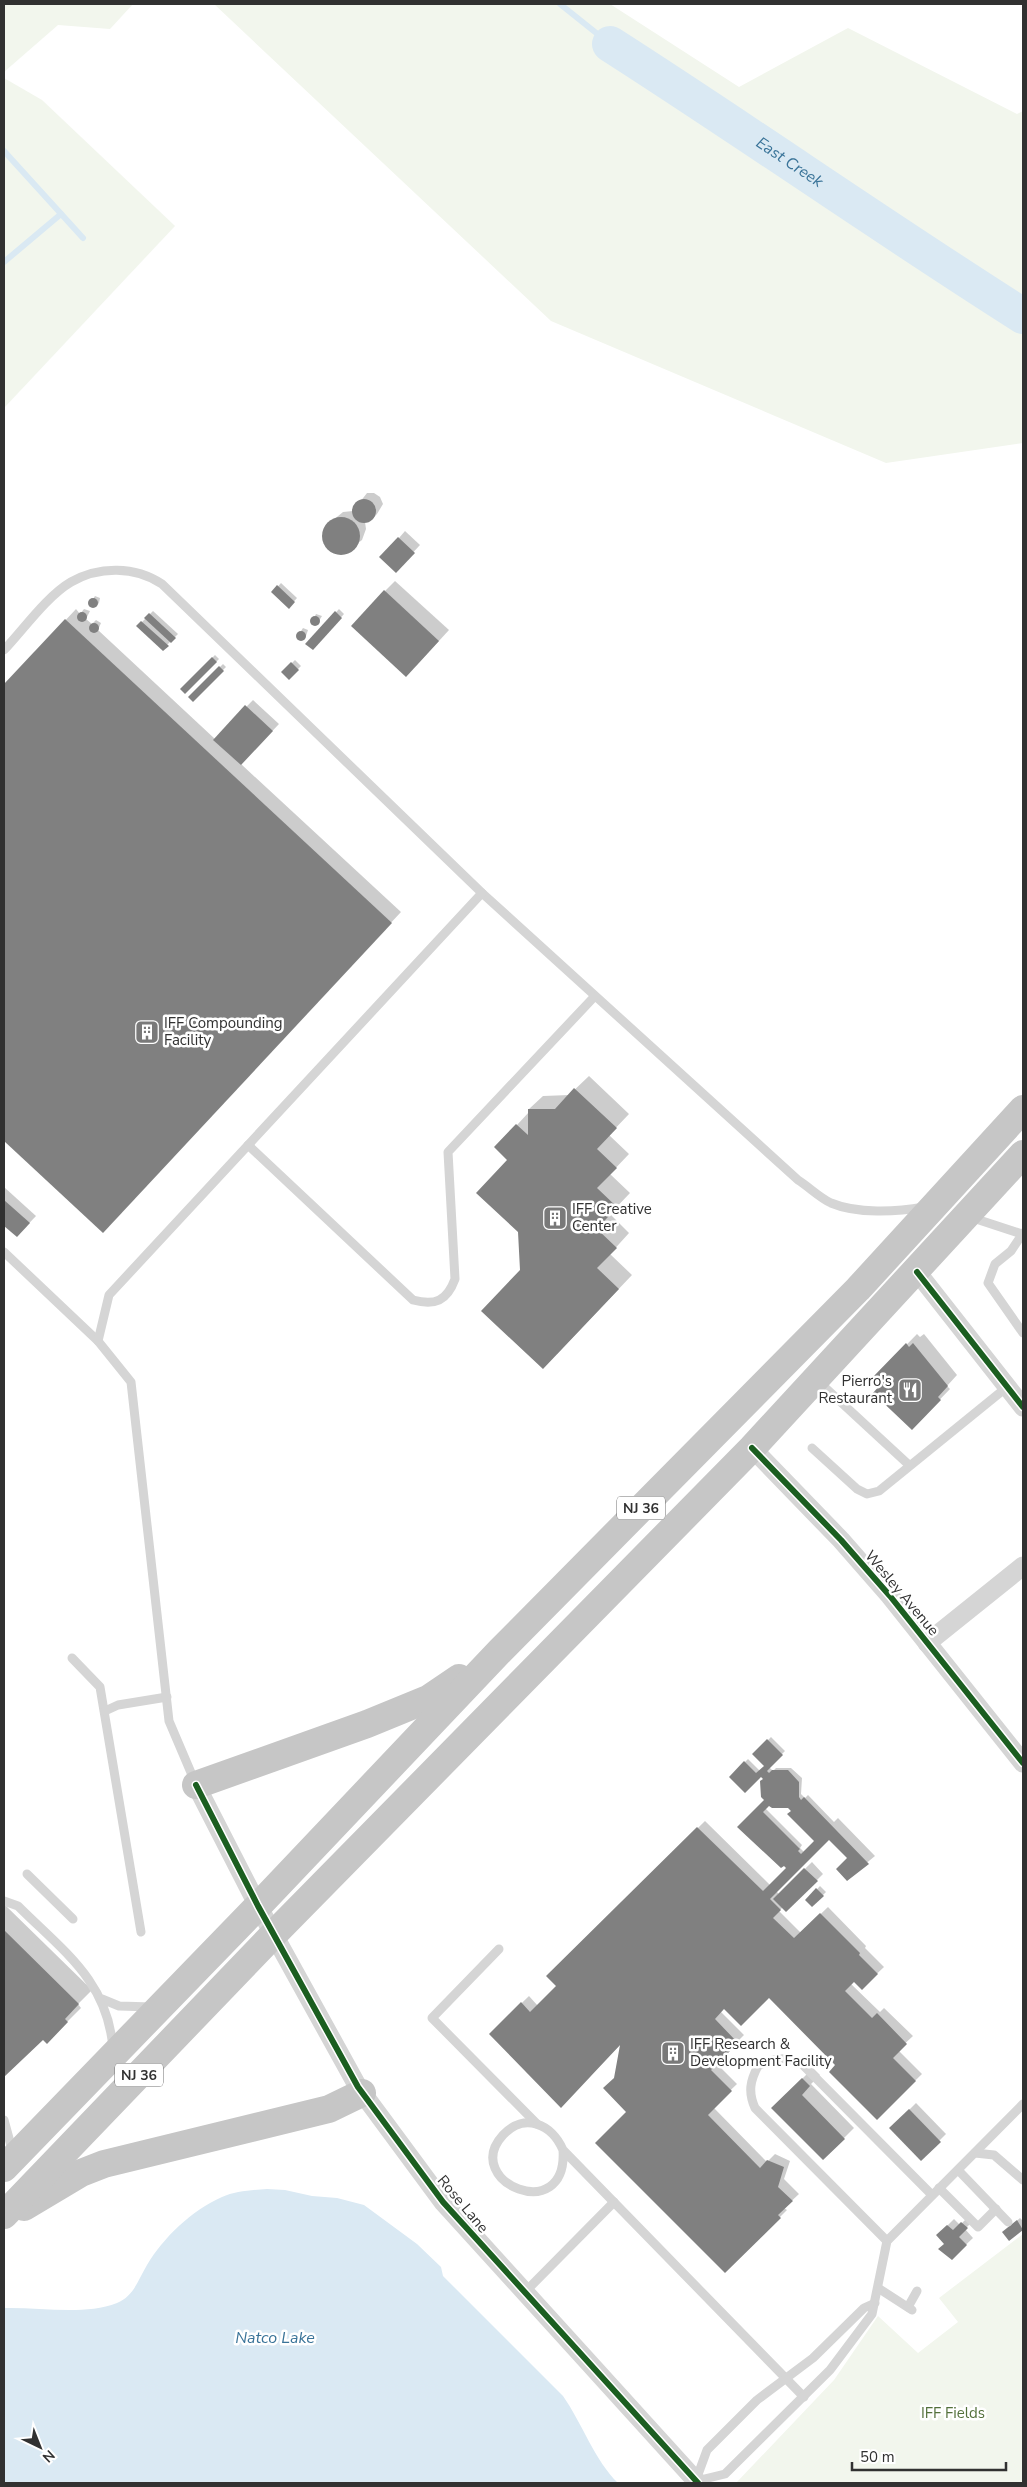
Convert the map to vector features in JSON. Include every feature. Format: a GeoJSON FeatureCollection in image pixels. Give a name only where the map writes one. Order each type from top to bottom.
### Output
{"type":"FeatureCollection","features":[{"type":"Feature","properties":{"kind":"highway","name":"NJ 36"},"geometry":{"type":"LineString","coordinates":[[9,2162],[258,1906],[500,1651],[858,1289],[1023,1109]]}},
{"type":"Feature","properties":{"kind":"highway","name":"NJ 36"},"geometry":{"type":"LineString","coordinates":[[4,2215],[274,1934],[752,1448],[917,1272],[1023,1154]]}},
{"type":"Feature","properties":{"kind":"highway"},"geometry":{"type":"LineString","coordinates":[[196,1785],[367,1724],[428,1699],[500,1651]]}},
{"type":"Feature","properties":{"kind":"highway"},"geometry":{"type":"LineString","coordinates":[[4,2219],[81,2173],[104,2164],[329,2109],[362,2093]]}},
{"type":"Feature","properties":{"kind":"street"},"geometry":{"type":"LineString","coordinates":[[917,1272],[1023,1407]]}},
{"type":"Feature","properties":{"kind":"street","name":"Wesley Avenue"},"geometry":{"type":"LineString","coordinates":[[752,1448],[842,1540],[1023,1763]]}},
{"type":"Feature","properties":{"kind":"street"},"geometry":{"type":"LineString","coordinates":[[927,1643],[1023,1566]]}},
{"type":"Feature","properties":{"kind":"street","name":"Rose Lane"},"geometry":{"type":"LineString","coordinates":[[196,1785],[258,1906],[362,2093],[443,2202],[697,2482]]}},
{"type":"Feature","properties":{"kind":"lane"},"geometry":{"type":"LineString","coordinates":[[4,650],[52,598],[70,582],[91,574],[112,570],[149,576],[162,584],[482,893],[594,997],[798,1180],[831,1203],[863,1210],[899,1211],[934,1206]]}},
{"type":"Feature","properties":{"kind":"lane"},"geometry":{"type":"LineString","coordinates":[[98,1341],[109,1295],[482,893]]}},
{"type":"Feature","properties":{"kind":"lane"},"geometry":{"type":"LineString","coordinates":[[248,1144],[413,1300],[425,1303],[438,1301],[450,1292],[455,1279],[448,1152],[594,997]]}},
{"type":"Feature","properties":{"kind":"lane"},"geometry":{"type":"LineString","coordinates":[[967,1217],[1023,1234],[1011,1251],[995,1264],[988,1283],[1023,1333]]}},
{"type":"Feature","properties":{"kind":"lane"},"geometry":{"type":"LineString","coordinates":[[4,1252],[98,1341],[131,1382],[169,1721],[196,1785]]}},
{"type":"Feature","properties":{"kind":"lane"},"geometry":{"type":"LineString","coordinates":[[816,1379],[909,1465]]}},
{"type":"Feature","properties":{"kind":"lane"},"geometry":{"type":"LineString","coordinates":[[812,1448],[858,1489],[867,1494],[879,1491],[1007,1387]]}},
{"type":"Feature","properties":{"kind":"lane"},"geometry":{"type":"LineString","coordinates":[[72,1658],[100,1687],[141,1932]]}},
{"type":"Feature","properties":{"kind":"lane"},"geometry":{"type":"LineString","coordinates":[[105,1711],[118,1705],[167,1697]]}},
{"type":"Feature","properties":{"kind":"lane"},"geometry":{"type":"LineString","coordinates":[[27,1874],[73,1918]]}},
{"type":"Feature","properties":{"kind":"lane"},"geometry":{"type":"LineString","coordinates":[[4,1901],[18,1906],[85,1973],[102,1998],[110,2021],[113,2055]]}},
{"type":"Feature","properties":{"kind":"lane"},"geometry":{"type":"LineString","coordinates":[[499,1949],[432,2018],[538,2124],[552,2131],[563,2150],[804,2397]]}},
{"type":"Feature","properties":{"kind":"lane"},"geometry":{"type":"LineString","coordinates":[[102,1998],[108,2003],[127,2007],[160,2006]]}},
{"type":"Feature","properties":{"kind":"lane"},"geometry":{"type":"LineString","coordinates":[[887,2241],[755,2108],[750,2096],[750,2085],[758,2066],[778,2059],[790,2058],[801,2063],[932,2196]]}},
{"type":"Feature","properties":{"kind":"lane"},"geometry":{"type":"LineString","coordinates":[[697,2482],[725,2474],[830,2370],[872,2314],[887,2241],[1023,2104]]}},
{"type":"Feature","properties":{"kind":"lane"},"geometry":{"type":"LineString","coordinates":[[4,2120],[9,2162]]}},
{"type":"Feature","properties":{"kind":"lane"},"geometry":{"type":"LineString","coordinates":[[538,2124],[520,2124],[501,2136],[494,2158],[496,2170],[502,2180],[511,2188],[522,2192],[534,2192],[546,2188],[555,2181],[561,2172],[563,2150]]}},
{"type":"Feature","properties":{"kind":"lane"},"geometry":{"type":"LineString","coordinates":[[975,2153],[994,2155],[1023,2180]]}},
{"type":"Feature","properties":{"kind":"lane"},"geometry":{"type":"LineString","coordinates":[[958,2170],[1008,2222]]}},
{"type":"Feature","properties":{"kind":"lane"},"geometry":{"type":"LineString","coordinates":[[939,2188],[978,2227],[996,2209]]}},
{"type":"Feature","properties":{"kind":"lane"},"geometry":{"type":"LineString","coordinates":[[525,2292],[614,2202]]}},
{"type":"Feature","properties":{"kind":"lane"},"geometry":{"type":"LineString","coordinates":[[878,2288],[910,2308],[917,2291]]}},
{"type":"Feature","properties":{"kind":"lane"},"geometry":{"type":"LineString","coordinates":[[697,2482],[707,2450],[758,2400],[813,2358],[864,2308],[875,2304]]}},
{"type":"Feature","properties":{"kind":"green space"},"geometry":{"type":"Polygon","coordinates":[[[4,4],[133,4],[110,29],[58,25],[4,72],[4,4]]]}},
{"type":"Feature","properties":{"kind":"green space"},"geometry":{"type":"Polygon","coordinates":[[[214,4],[610,4],[739,87],[848,28],[1017,114],[1023,111],[1023,443],[886,463],[551,321],[214,4]]]}},
{"type":"Feature","properties":{"kind":"green space"},"geometry":{"type":"Polygon","coordinates":[[[4,78],[42,100],[175,226],[4,408],[4,78]]]}},
{"type":"Feature","properties":{"kind":"green space","name":"IFF Fields"},"geometry":{"type":"Polygon","coordinates":[[[1023,2234],[1023,2483],[736,2483],[834,2380],[878,2316],[918,2353],[958,2322],[939,2298],[1023,2234]]]}},
{"type":"Feature","properties":{"kind":"water","name":"Natco Lake"},"geometry":{"type":"Polygon","coordinates":[[[267,2189],[337,2198],[364,2205],[417,2244],[441,2267],[443,2276],[563,2396],[602,2464],[618,2483],[4,2483],[4,2308],[76,2310],[104,2307],[117,2303],[132,2292],[154,2255],[170,2235],[189,2217],[227,2195],[267,2189]]]}},
{"type":"Feature","properties":{"kind":"building"},"geometry":{"type":"Polygon","coordinates":[[[364,499],[373,502],[376,511],[373,520],[364,523],[355,520],[352,511],[355,502],[364,499]]]}},
{"type":"Feature","properties":{"kind":"building"},"geometry":{"type":"Polygon","coordinates":[[[341,517],[354,523],[360,536],[354,549],[341,555],[328,549],[322,536],[328,523],[341,517]]]}},
{"type":"Feature","properties":{"kind":"building"},"geometry":{"type":"Polygon","coordinates":[[[398,537],[415,553],[396,573],[379,557],[398,537]]]}},
{"type":"Feature","properties":{"kind":"building"},"geometry":{"type":"Polygon","coordinates":[[[277,585],[295,602],[289,609],[271,592],[277,585]]]}},
{"type":"Feature","properties":{"kind":"building"},"geometry":{"type":"Polygon","coordinates":[[[384,590],[439,641],[406,677],[351,626],[384,590]]]}},
{"type":"Feature","properties":{"kind":"building"},"geometry":{"type":"Polygon","coordinates":[[[91,598],[95,598],[98,603],[97,607],[91,608],[88,605],[88,601],[91,598]]]}},
{"type":"Feature","properties":{"kind":"building"},"geometry":{"type":"Polygon","coordinates":[[[335,611],[342,618],[313,650],[305,644],[335,611]]]}},
{"type":"Feature","properties":{"kind":"building"},"geometry":{"type":"Polygon","coordinates":[[[80,612],[84,612],[87,617],[86,621],[80,622],[77,619],[77,615],[80,612]]]}},
{"type":"Feature","properties":{"kind":"building"},"geometry":{"type":"Polygon","coordinates":[[[149,613],[176,638],[171,643],[144,618],[149,613]]]}},
{"type":"Feature","properties":{"kind":"building"},"geometry":{"type":"Polygon","coordinates":[[[313,616],[317,616],[320,621],[319,625],[313,626],[310,623],[310,619],[313,616]]]}},
{"type":"Feature","properties":{"kind":"building","name":"IFF Compounding Facility"},"geometry":{"type":"Polygon","coordinates":[[[65,619],[392,923],[103,1233],[4,1141],[4,684],[65,619]]]}},
{"type":"Feature","properties":{"kind":"building"},"geometry":{"type":"Polygon","coordinates":[[[141,621],[169,646],[163,651],[136,626],[141,621]]]}},
{"type":"Feature","properties":{"kind":"building"},"geometry":{"type":"Polygon","coordinates":[[[92,623],[96,623],[99,628],[98,632],[92,633],[89,630],[89,626],[92,623]]]}},
{"type":"Feature","properties":{"kind":"building"},"geometry":{"type":"Polygon","coordinates":[[[299,631],[303,631],[306,636],[305,640],[299,641],[296,638],[296,634],[299,631]]]}},
{"type":"Feature","properties":{"kind":"building"},"geometry":{"type":"Polygon","coordinates":[[[212,657],[217,662],[185,694],[180,689],[212,657]]]}},
{"type":"Feature","properties":{"kind":"building"},"geometry":{"type":"Polygon","coordinates":[[[291,662],[299,670],[289,680],[281,672],[291,662]]]}},
{"type":"Feature","properties":{"kind":"building"},"geometry":{"type":"Polygon","coordinates":[[[219,666],[224,671],[193,702],[188,697],[219,666]]]}},
{"type":"Feature","properties":{"kind":"building"},"geometry":{"type":"Polygon","coordinates":[[[245,705],[273,731],[241,765],[213,740],[245,705]]]}},
{"type":"Feature","properties":{"kind":"building","name":"IFF Creative Center"},"geometry":{"type":"Polygon","coordinates":[[[574,1088],[617,1128],[597,1149],[617,1168],[597,1188],[617,1207],[597,1229],[617,1248],[597,1268],[619,1289],[543,1369],[481,1311],[520,1270],[518,1232],[476,1193],[507,1160],[494,1147],[516,1124],[528,1135],[528,1109],[555,1109],[574,1088]]]}},
{"type":"Feature","properties":{"kind":"building"},"geometry":{"type":"Polygon","coordinates":[[[4,1200],[30,1223],[17,1237],[4,1226],[4,1200]]]}},
{"type":"Feature","properties":{"kind":"building","name":"Pierro's Restaurant"},"geometry":{"type":"Polygon","coordinates":[[[906,1343],[909,1347],[913,1343],[948,1386],[938,1397],[941,1400],[912,1430],[873,1393],[880,1385],[872,1378],[906,1343]]]}},
{"type":"Feature","properties":{"kind":"building","name":"IFF Research & Development Facility"},"geometry":{"type":"Polygon","coordinates":[[[767,1739],[783,1755],[767,1771],[769,1773],[772,1770],[788,1770],[799,1782],[799,1797],[801,1800],[804,1797],[869,1864],[847,1881],[836,1869],[847,1858],[829,1840],[770,1899],[781,1910],[773,1918],[794,1938],[820,1913],[860,1953],[859,1955],[878,1974],[862,1990],[854,1982],[845,1991],[872,2018],[877,2013],[907,2044],[893,2058],[916,2081],[877,2120],[829,2072],[835,2065],[769,1998],[741,2026],[724,2009],[715,2019],[738,2043],[711,2070],[732,2091],[708,2115],[760,2168],[767,2160],[784,2167],[778,2187],[793,2201],[778,2215],[781,2218],[725,2273],[595,2143],[626,2112],[603,2088],[614,2078],[620,2045],[561,2108],[489,2034],[521,2002],[530,2012],[556,1986],[546,1976],[697,1827],[763,1891],[786,1868],[784,1866],[781,1868],[737,1827],[764,1800],[761,1797],[760,1781],[763,1779],[761,1777],[745,1793],[729,1777],[744,1761],[756,1773],[764,1766],[752,1754],[767,1739]],[[769,1806],[763,1812],[800,1849],[798,1851],[801,1854],[814,1841],[787,1814],[791,1811],[788,1808],[772,1808],[769,1806]]]}},
{"type":"Feature","properties":{"kind":"building"},"geometry":{"type":"Polygon","coordinates":[[[804,1868],[818,1881],[786,1912],[773,1899],[804,1868]]]}},
{"type":"Feature","properties":{"kind":"building"},"geometry":{"type":"Polygon","coordinates":[[[816,1888],[824,1896],[812,1907],[805,1900],[816,1888]]]}},
{"type":"Feature","properties":{"kind":"building"},"geometry":{"type":"Polygon","coordinates":[[[4,1930],[79,2004],[65,2019],[68,2022],[47,2044],[43,2040],[4,2077],[4,1930]]]}},
{"type":"Feature","properties":{"kind":"building"},"geometry":{"type":"Polygon","coordinates":[[[802,2078],[810,2086],[802,2095],[845,2139],[823,2160],[771,2108],[802,2078]]]}},
{"type":"Feature","properties":{"kind":"building"},"geometry":{"type":"Polygon","coordinates":[[[909,2109],[941,2142],[921,2161],[889,2128],[909,2109]]]}},
{"type":"Feature","properties":{"kind":"building"},"geometry":{"type":"Polygon","coordinates":[[[1017,2220],[1023,2230],[1009,2241],[1002,2232],[1017,2220]]]}},
{"type":"Feature","properties":{"kind":"building"},"geometry":{"type":"Polygon","coordinates":[[[961,2222],[968,2228],[959,2237],[967,2245],[952,2260],[938,2249],[944,2244],[936,2235],[947,2225],[953,2230],[961,2222]]]}},
{"type":"Feature","properties":{"kind":"waterway","name":"East Creek"},"geometry":{"type":"LineString","coordinates":[[560,4],[610,44]]}},
{"type":"Feature","properties":{"kind":"waterway","name":"East Creek"},"geometry":{"type":"LineString","coordinates":[[610,44],[1023,316]]}},
{"type":"Feature","properties":{"kind":"waterway"},"geometry":{"type":"LineString","coordinates":[[4,151],[83,238]]}},
{"type":"Feature","properties":{"kind":"waterway"},"geometry":{"type":"LineString","coordinates":[[4,262],[61,214]]}},
{"type":"Feature","properties":{"kind":"cycle path"},"geometry":{"type":"LineString","coordinates":[[917,1272],[1023,1407]]}},
{"type":"Feature","properties":{"kind":"cycle path"},"geometry":{"type":"LineString","coordinates":[[752,1448],[841,1540],[890,1596],[1023,1763]]}},
{"type":"Feature","properties":{"kind":"cycle path"},"geometry":{"type":"LineString","coordinates":[[196,1785],[258,1906],[358,2087],[443,2202],[698,2483]]}},
{"type":"Feature","properties":{"kind":"place","name":"IFF Compounding Facility"},"geometry":{"type":"Point","coordinates":[147,1032]}},
{"type":"Feature","properties":{"kind":"place","name":"IFF Creative Center"},"geometry":{"type":"Point","coordinates":[555,1218]}},
{"type":"Feature","properties":{"kind":"place","name":"Pierro's Restaurant"},"geometry":{"type":"Point","coordinates":[910,1390]}},
{"type":"Feature","properties":{"kind":"place","name":"IFF Research & Development Facility"},"geometry":{"type":"Point","coordinates":[673,2053]}}]}
